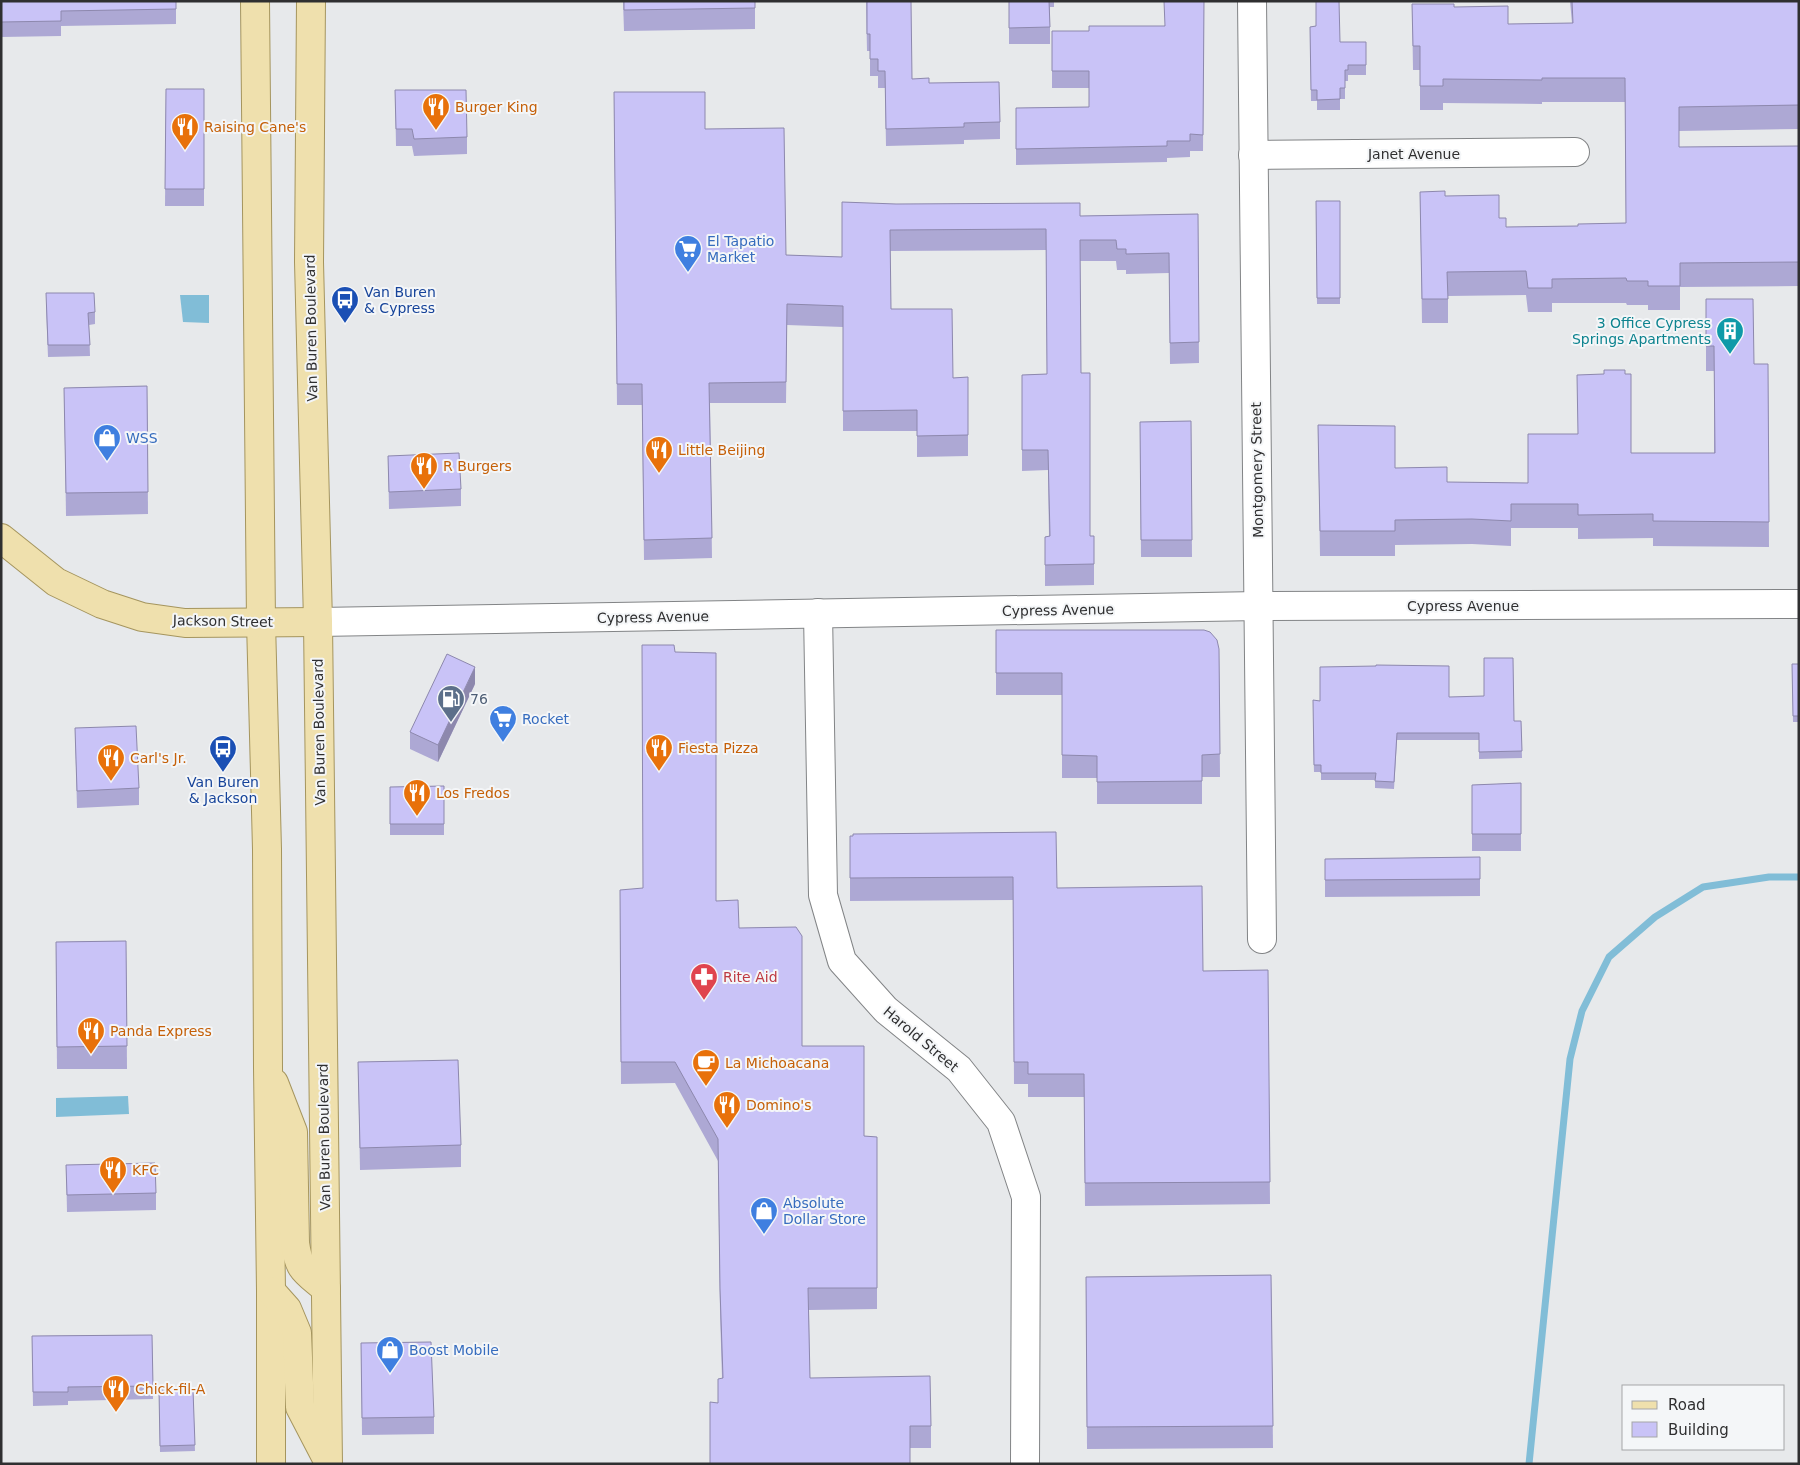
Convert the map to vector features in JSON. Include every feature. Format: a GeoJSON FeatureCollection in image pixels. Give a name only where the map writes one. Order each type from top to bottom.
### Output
{"type":"FeatureCollection","features":[{"type":"Feature","properties":{"kind":"main road"},"geometry":{"type":"LineString","coordinates":[[255,1],[261,622],[267,849],[271,1464]]}},
{"type":"Feature","properties":{"kind":"main road","name":"Van Buren Boulevard"},"geometry":{"type":"LineString","coordinates":[[310,1],[309,262],[318,622],[328,1462]]}},
{"type":"Feature","properties":{"kind":"main road","name":"Jackson Street"},"geometry":{"type":"LineString","coordinates":[[1,538],[56,582],[110,607],[142,617],[185,623],[318,622]]}},
{"type":"Feature","properties":{"kind":"main road"},"geometry":{"type":"LineString","coordinates":[[268,1068],[293,1132],[295,1243],[297,1257],[301,1268],[326,1289]]}},
{"type":"Feature","properties":{"kind":"main road"},"geometry":{"type":"LineString","coordinates":[[271,1291],[287,1309],[298,1333],[300,1407],[328,1462]]}},
{"type":"Feature","properties":{"kind":"street","name":"Montgomery Street"},"geometry":{"type":"LineString","coordinates":[[1252,1],[1262,940]]}},
{"type":"Feature","properties":{"kind":"street","name":"Janet Avenue"},"geometry":{"type":"LineString","coordinates":[[1254,155],[1575,152]]}},
{"type":"Feature","properties":{"kind":"street","name":"Cypress Avenue"},"geometry":{"type":"LineString","coordinates":[[318,622],[1259,606],[1799,604]]}},
{"type":"Feature","properties":{"kind":"street","name":"Harold Street"},"geometry":{"type":"LineString","coordinates":[[818,613],[823,895],[842,961],[886,1010],[959,1069],[1000,1122],[1026,1197],[1025,1464]]}},
{"type":"Feature","properties":{"kind":"water"},"geometry":{"type":"Polygon","coordinates":[[[180,295],[209,295],[209,323],[183,322],[180,295]]]}},
{"type":"Feature","properties":{"kind":"water"},"geometry":{"type":"Polygon","coordinates":[[[128,1096],[129,1114],[56,1117],[56,1098],[128,1096]]]}},
{"type":"Feature","properties":{"kind":"building"},"geometry":{"type":"Polygon","coordinates":[[[1,1],[176,1],[176,9],[61,11],[61,21],[1,22],[1,1]]]}},
{"type":"Feature","properties":{"kind":"building"},"geometry":{"type":"Polygon","coordinates":[[[624,1],[755,1],[755,8],[624,10],[624,1]]]}},
{"type":"Feature","properties":{"kind":"building"},"geometry":{"type":"Polygon","coordinates":[[[867,1],[911,1],[912,79],[929,78],[929,83],[999,82],[1000,122],[964,123],[964,127],[886,129],[885,71],[878,71],[878,59],[870,59],[870,34],[867,34],[867,1]]]}},
{"type":"Feature","properties":{"kind":"building"},"geometry":{"type":"Polygon","coordinates":[[[1009,1],[1049,1],[1050,27],[1009,28],[1009,1]]]}},
{"type":"Feature","properties":{"kind":"building"},"geometry":{"type":"Polygon","coordinates":[[[1164,1],[1204,1],[1203,135],[1190,134],[1190,141],[1167,141],[1167,146],[1016,149],[1016,108],[1089,107],[1089,71],[1052,71],[1052,31],[1089,31],[1089,26],[1165,26],[1164,1]]]}},
{"type":"Feature","properties":{"kind":"building"},"geometry":{"type":"Polygon","coordinates":[[[1316,1],[1339,1],[1340,42],[1366,42],[1366,65],[1348,65],[1348,70],[1345,70],[1345,88],[1340,88],[1340,99],[1317,100],[1317,90],[1311,90],[1310,27],[1316,26],[1316,1]]]}},
{"type":"Feature","properties":{"kind":"building"},"geometry":{"type":"Polygon","coordinates":[[[1572,1],[1799,1],[1799,105],[1679,107],[1679,147],[1799,146],[1799,262],[1680,263],[1680,286],[1648,286],[1648,281],[1627,281],[1626,278],[1552,279],[1552,288],[1528,288],[1526,271],[1447,272],[1448,299],[1422,299],[1420,192],[1445,191],[1445,196],[1499,195],[1499,218],[1506,218],[1506,227],[1626,223],[1625,78],[1542,78],[1542,80],[1443,79],[1443,86],[1420,86],[1420,46],[1413,46],[1412,4],[1454,4],[1454,7],[1508,6],[1508,24],[1573,23],[1572,1]]]}},
{"type":"Feature","properties":{"kind":"building"},"geometry":{"type":"Polygon","coordinates":[[[166,89],[204,89],[204,189],[165,189],[166,89]]]}},
{"type":"Feature","properties":{"kind":"building"},"geometry":{"type":"Polygon","coordinates":[[[395,90],[466,90],[467,137],[414,139],[412,129],[396,129],[395,90]]]}},
{"type":"Feature","properties":{"kind":"building"},"geometry":{"type":"Polygon","coordinates":[[[614,92],[705,92],[705,129],[784,128],[786,255],[842,257],[842,202],[896,204],[1080,203],[1080,216],[1198,214],[1199,342],[1170,343],[1169,253],[1126,254],[1126,249],[1117,249],[1116,240],[1080,240],[1081,373],[1090,373],[1090,536],[1094,536],[1094,564],[1045,565],[1045,537],[1050,536],[1048,450],[1022,450],[1022,375],[1047,374],[1046,229],[890,230],[891,309],[952,309],[953,378],[968,377],[968,435],[917,436],[917,410],[843,411],[843,306],[787,304],[786,382],[709,383],[712,538],[644,540],[642,384],[617,384],[614,92]]]}},
{"type":"Feature","properties":{"kind":"building"},"geometry":{"type":"Polygon","coordinates":[[[1316,201],[1340,201],[1340,298],[1317,298],[1316,201]]]}},
{"type":"Feature","properties":{"kind":"building"},"geometry":{"type":"Polygon","coordinates":[[[46,293],[94,293],[95,312],[88,313],[90,345],[48,345],[46,293]]]}},
{"type":"Feature","properties":{"kind":"building"},"geometry":{"type":"Polygon","coordinates":[[[1706,299],[1753,299],[1754,364],[1768,364],[1769,522],[1653,521],[1653,514],[1578,515],[1578,504],[1511,504],[1511,521],[1472,519],[1395,520],[1395,531],[1320,531],[1318,425],[1395,426],[1395,468],[1447,467],[1447,482],[1528,483],[1528,434],[1578,434],[1577,375],[1604,374],[1604,370],[1625,370],[1625,374],[1631,374],[1631,453],[1715,453],[1714,346],[1706,346],[1706,299]]]}},
{"type":"Feature","properties":{"kind":"building","name":"WSS"},"geometry":{"type":"Polygon","coordinates":[[[147,386],[148,492],[66,493],[64,388],[147,386]]]}},
{"type":"Feature","properties":{"kind":"building"},"geometry":{"type":"Polygon","coordinates":[[[1191,421],[1192,540],[1141,540],[1140,422],[1191,421]]]}},
{"type":"Feature","properties":{"kind":"building"},"geometry":{"type":"Polygon","coordinates":[[[459,453],[461,489],[389,492],[388,456],[459,453]]]}},
{"type":"Feature","properties":{"kind":"building"},"geometry":{"type":"Polygon","coordinates":[[[996,630],[1204,630],[1210,632],[1217,640],[1219,649],[1220,754],[1202,755],[1202,781],[1097,782],[1097,756],[1062,755],[1062,673],[996,673],[996,630]]]}},
{"type":"Feature","properties":{"kind":"building"},"geometry":{"type":"Polygon","coordinates":[[[642,645],[674,645],[675,652],[716,653],[716,901],[738,900],[739,928],[796,927],[802,936],[802,1046],[864,1046],[864,1136],[877,1137],[877,1288],[808,1288],[810,1378],[930,1376],[931,1426],[910,1426],[910,1464],[710,1464],[710,1402],[718,1403],[718,1379],[723,1378],[718,1139],[675,1062],[621,1062],[620,890],[643,888],[642,645]]]}},
{"type":"Feature","properties":{"kind":"building"},"geometry":{"type":"Polygon","coordinates":[[[447,654],[475,667],[438,745],[410,732],[447,654]]]}},
{"type":"Feature","properties":{"kind":"building"},"geometry":{"type":"Polygon","coordinates":[[[1484,658],[1513,658],[1514,721],[1521,721],[1522,751],[1479,752],[1479,733],[1397,733],[1394,782],[1375,781],[1376,773],[1321,773],[1321,765],[1314,765],[1313,700],[1320,701],[1320,667],[1376,665],[1449,666],[1449,697],[1484,696],[1484,658]]]}},
{"type":"Feature","properties":{"kind":"building"},"geometry":{"type":"Polygon","coordinates":[[[1792,664],[1799,664],[1799,716],[1793,716],[1792,664]]]}},
{"type":"Feature","properties":{"kind":"building"},"geometry":{"type":"Polygon","coordinates":[[[136,726],[139,788],[77,791],[75,728],[136,726]]]}},
{"type":"Feature","properties":{"kind":"building"},"geometry":{"type":"Polygon","coordinates":[[[1521,783],[1521,834],[1472,834],[1472,785],[1521,783]]]}},
{"type":"Feature","properties":{"kind":"building","name":"Los Fredos"},"geometry":{"type":"Polygon","coordinates":[[[444,786],[444,824],[390,824],[390,787],[444,786]]]}},
{"type":"Feature","properties":{"kind":"building"},"geometry":{"type":"Polygon","coordinates":[[[1056,832],[1057,888],[1202,886],[1203,971],[1268,970],[1270,1182],[1085,1183],[1084,1074],[1028,1074],[1028,1062],[1014,1062],[1013,877],[850,878],[850,836],[853,836],[853,834],[1056,832]]]}},
{"type":"Feature","properties":{"kind":"building"},"geometry":{"type":"Polygon","coordinates":[[[1480,857],[1480,879],[1325,880],[1325,859],[1480,857]]]}},
{"type":"Feature","properties":{"kind":"building"},"geometry":{"type":"Polygon","coordinates":[[[126,941],[127,1046],[57,1047],[56,942],[126,941]]]}},
{"type":"Feature","properties":{"kind":"building"},"geometry":{"type":"Polygon","coordinates":[[[458,1060],[461,1145],[360,1148],[358,1062],[458,1060]]]}},
{"type":"Feature","properties":{"kind":"building"},"geometry":{"type":"Polygon","coordinates":[[[155,1163],[156,1193],[67,1195],[66,1165],[155,1163]]]}},
{"type":"Feature","properties":{"kind":"building"},"geometry":{"type":"Polygon","coordinates":[[[1271,1275],[1273,1426],[1087,1427],[1086,1277],[1271,1275]]]}},
{"type":"Feature","properties":{"kind":"building"},"geometry":{"type":"Polygon","coordinates":[[[152,1335],[153,1386],[68,1387],[68,1392],[33,1392],[32,1336],[152,1335]]]}},
{"type":"Feature","properties":{"kind":"building"},"geometry":{"type":"Polygon","coordinates":[[[431,1342],[434,1417],[362,1418],[361,1343],[431,1342]]]}},
{"type":"Feature","properties":{"kind":"building"},"geometry":{"type":"Polygon","coordinates":[[[159,1390],[193,1390],[195,1445],[160,1446],[159,1390]]]}},
{"type":"Feature","properties":{"kind":"waterway"},"geometry":{"type":"LineString","coordinates":[[1529,1464],[1570,1059],[1582,1011],[1609,957],[1655,917],[1703,887],[1769,877],[1799,877]]}},
{"type":"Feature","properties":{"kind":"place","name":"Burger King"},"geometry":{"type":"Point","coordinates":[436,131]}},
{"type":"Feature","properties":{"kind":"place","name":"Raising Cane's"},"geometry":{"type":"Point","coordinates":[185,151]}},
{"type":"Feature","properties":{"kind":"place","name":"El Tapatio Market"},"geometry":{"type":"Point","coordinates":[688,273]}},
{"type":"Feature","properties":{"kind":"place","name":"Van Buren & Cypress"},"geometry":{"type":"Point","coordinates":[345,324]}},
{"type":"Feature","properties":{"kind":"place","name":"3 Office Cypress Springs Apartments"},"geometry":{"type":"Point","coordinates":[1730,355]}},
{"type":"Feature","properties":{"kind":"place","name":"WSS"},"geometry":{"type":"Point","coordinates":[107,462]}},
{"type":"Feature","properties":{"kind":"place","name":"Little Beijing"},"geometry":{"type":"Point","coordinates":[659,474]}},
{"type":"Feature","properties":{"kind":"place","name":"R Burgers"},"geometry":{"type":"Point","coordinates":[424,490]}},
{"type":"Feature","properties":{"kind":"place","name":"76"},"geometry":{"type":"Point","coordinates":[451,723]}},
{"type":"Feature","properties":{"kind":"place","name":"Rocket"},"geometry":{"type":"Point","coordinates":[503,743]}},
{"type":"Feature","properties":{"kind":"place","name":"Fiesta Pizza"},"geometry":{"type":"Point","coordinates":[659,772]}},
{"type":"Feature","properties":{"kind":"place","name":"Van Buren & Jackson"},"geometry":{"type":"Point","coordinates":[223,773]}},
{"type":"Feature","properties":{"kind":"place","name":"Carl's Jr."},"geometry":{"type":"Point","coordinates":[111,782]}},
{"type":"Feature","properties":{"kind":"place","name":"Los Fredos"},"geometry":{"type":"Point","coordinates":[417,817]}},
{"type":"Feature","properties":{"kind":"place","name":"Rite Aid"},"geometry":{"type":"Point","coordinates":[704,1001]}},
{"type":"Feature","properties":{"kind":"place","name":"Panda Express"},"geometry":{"type":"Point","coordinates":[91,1055]}},
{"type":"Feature","properties":{"kind":"place","name":"La Michoacana"},"geometry":{"type":"Point","coordinates":[706,1087]}},
{"type":"Feature","properties":{"kind":"place","name":"Domino's"},"geometry":{"type":"Point","coordinates":[727,1129]}},
{"type":"Feature","properties":{"kind":"place","name":"KFC"},"geometry":{"type":"Point","coordinates":[113,1194]}},
{"type":"Feature","properties":{"kind":"place","name":"Absolute Dollar Store"},"geometry":{"type":"Point","coordinates":[764,1235]}},
{"type":"Feature","properties":{"kind":"place","name":"Boost Mobile"},"geometry":{"type":"Point","coordinates":[390,1374]}},
{"type":"Feature","properties":{"kind":"place","name":"Chick-fil-A"},"geometry":{"type":"Point","coordinates":[116,1413]}}]}
